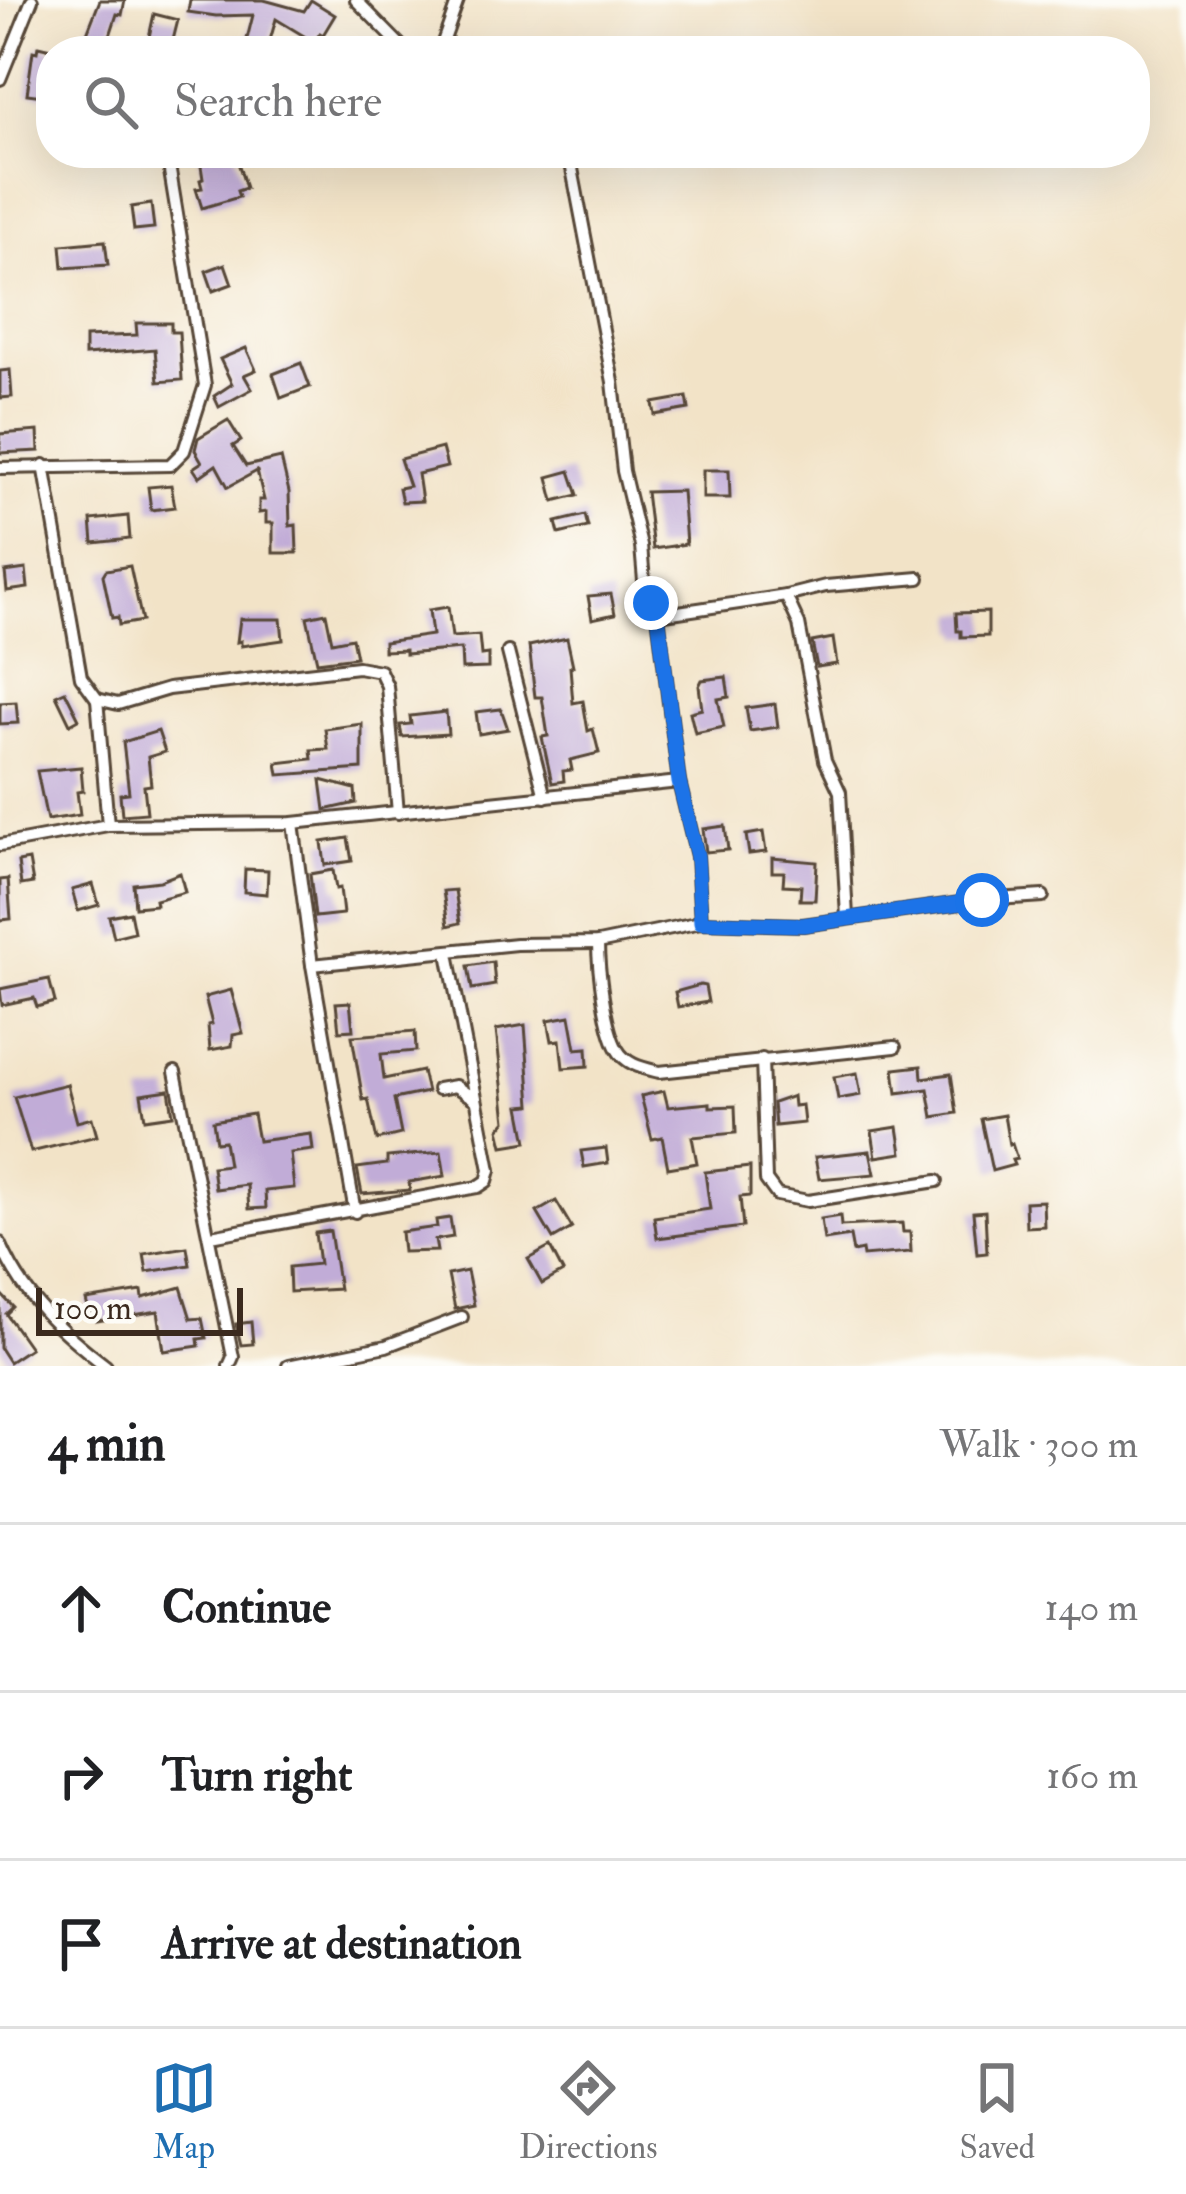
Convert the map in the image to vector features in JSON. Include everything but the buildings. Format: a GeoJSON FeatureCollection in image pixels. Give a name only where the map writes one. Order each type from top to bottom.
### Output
{"type":"FeatureCollection","features":[{"type":"Feature","properties":{"kind":"street"},"geometry":{"type":"LineString","coordinates":[[0,79],[32,0]]}},
{"type":"Feature","properties":{"kind":"street"},"geometry":{"type":"LineString","coordinates":[[356,0],[391,36]]}},
{"type":"Feature","properties":{"kind":"street"},"geometry":{"type":"LineString","coordinates":[[445,36],[458,0]]}},
{"type":"Feature","properties":{"kind":"street"},"geometry":{"type":"LineString","coordinates":[[0,468],[170,465],[184,451],[206,385],[170,168]]}},
{"type":"Feature","properties":{"kind":"street"},"geometry":{"type":"LineString","coordinates":[[572,168],[613,382],[623,471],[641,546],[644,581],[658,614],[679,782],[697,856],[701,922]]}},
{"type":"Feature","properties":{"kind":"street"},"geometry":{"type":"LineString","coordinates":[[44,465],[81,677],[97,698],[106,703],[132,702],[168,689],[358,667],[380,671],[387,686],[398,813]]}},
{"type":"Feature","properties":{"kind":"street"},"geometry":{"type":"LineString","coordinates":[[658,614],[826,586],[919,578]]}},
{"type":"Feature","properties":{"kind":"street"},"geometry":{"type":"LineString","coordinates":[[786,596],[799,624],[825,760],[840,792],[847,916]]}},
{"type":"Feature","properties":{"kind":"street"},"geometry":{"type":"LineString","coordinates":[[508,652],[545,796]]}},
{"type":"Feature","properties":{"kind":"street"},"geometry":{"type":"LineString","coordinates":[[97,698],[108,825]]}},
{"type":"Feature","properties":{"kind":"street"},"geometry":{"type":"LineString","coordinates":[[0,845],[108,825],[293,823],[679,782]]}},
{"type":"Feature","properties":{"kind":"street"},"geometry":{"type":"LineString","coordinates":[[293,823],[355,1212]]}},
{"type":"Feature","properties":{"kind":"street"},"geometry":{"type":"LineString","coordinates":[[312,965],[516,944],[598,943],[701,922],[803,925],[847,916],[1043,896]]}},
{"type":"Feature","properties":{"kind":"street"},"geometry":{"type":"LineString","coordinates":[[598,943],[598,972],[617,1049],[634,1066],[658,1072],[895,1047]]}},
{"type":"Feature","properties":{"kind":"street"},"geometry":{"type":"LineString","coordinates":[[211,1236],[355,1212],[478,1187],[487,1181],[490,1170],[448,953]]}},
{"type":"Feature","properties":{"kind":"street"},"geometry":{"type":"LineString","coordinates":[[763,1059],[766,1180],[778,1195],[808,1201],[937,1181]]}},
{"type":"Feature","properties":{"kind":"street"},"geometry":{"type":"LineString","coordinates":[[175,1072],[211,1236],[233,1358],[230,1366]]}},
{"type":"Feature","properties":{"kind":"street"},"geometry":{"type":"LineString","coordinates":[[438,1089],[455,1087],[476,1100]]}},
{"type":"Feature","properties":{"kind":"street"},"geometry":{"type":"LineString","coordinates":[[0,1244],[22,1289],[106,1366]]}},
{"type":"Feature","properties":{"kind":"street"},"geometry":{"type":"LineString","coordinates":[[288,1366],[386,1346],[462,1317]]}},
{"type":"Feature","properties":{"kind":"route"},"geometry":{"type":"LineString","coordinates":[[651,603],[658,614],[679,782],[697,856],[701,922],[803,925],[982,900]]}}]}
